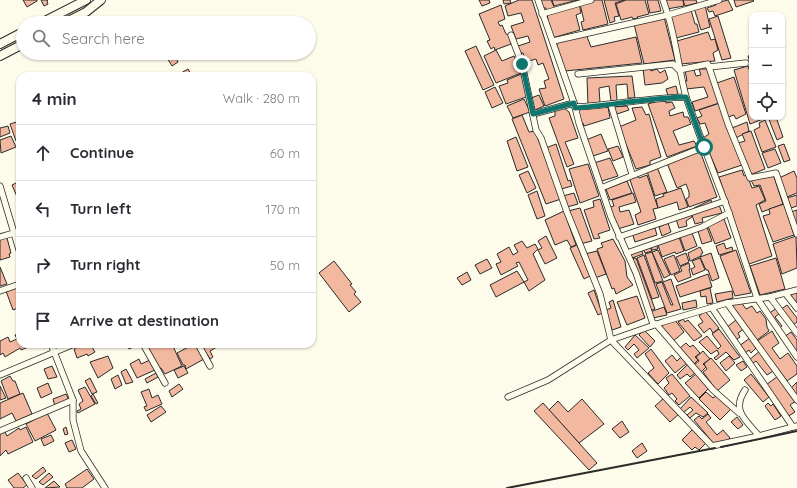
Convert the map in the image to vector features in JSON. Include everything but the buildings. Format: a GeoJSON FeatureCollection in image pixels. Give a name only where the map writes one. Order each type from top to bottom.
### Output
{"type":"FeatureCollection","features":[{"type":"Feature","properties":{"kind":"main road"},"geometry":{"type":"LineString","coordinates":[[78,16],[102,0]]}},
{"type":"Feature","properties":{"kind":"main road"},"geometry":{"type":"LineString","coordinates":[[54,16],[82,1]]}},
{"type":"Feature","properties":{"kind":"main road"},"geometry":{"type":"LineString","coordinates":[[0,44],[16,36]]}},
{"type":"Feature","properties":{"kind":"main road"},"geometry":{"type":"LineString","coordinates":[[0,56],[16,48]]}},
{"type":"Feature","properties":{"kind":"street"},"geometry":{"type":"LineString","coordinates":[[538,0],[575,105],[610,217],[636,273],[653,324],[656,324],[713,390],[739,413],[759,436]]}},
{"type":"Feature","properties":{"kind":"street"},"geometry":{"type":"LineString","coordinates":[[542,14],[591,0]]}},
{"type":"Feature","properties":{"kind":"street"},"geometry":{"type":"LineString","coordinates":[[663,0],[675,40],[679,70],[686,97],[729,213],[757,298],[797,357]]}},
{"type":"Feature","properties":{"kind":"street"},"geometry":{"type":"LineString","coordinates":[[553,40],[668,15],[719,0]]}},
{"type":"Feature","properties":{"kind":"street"},"geometry":{"type":"LineString","coordinates":[[511,35],[522,64],[536,130],[541,138],[567,212],[600,294],[611,340],[712,446],[795,427],[712,308]]}},
{"type":"Feature","properties":{"kind":"street"},"geometry":{"type":"LineString","coordinates":[[679,70],[708,64],[710,67],[746,63]]}},
{"type":"Feature","properties":{"kind":"street"},"geometry":{"type":"LineString","coordinates":[[578,74],[673,64],[679,70]]}},
{"type":"Feature","properties":{"kind":"street"},"geometry":{"type":"LineString","coordinates":[[710,67],[728,124],[750,178],[776,173],[797,234]]}},
{"type":"Feature","properties":{"kind":"street"},"geometry":{"type":"LineString","coordinates":[[533,114],[575,105],[611,105],[664,98],[686,97]]}},
{"type":"Feature","properties":{"kind":"street"},"geometry":{"type":"LineString","coordinates":[[611,105],[632,174]]}},
{"type":"Feature","properties":{"kind":"street"},"geometry":{"type":"LineString","coordinates":[[601,188],[627,178],[632,174],[704,147]]}},
{"type":"Feature","properties":{"kind":"street"},"geometry":{"type":"LineString","coordinates":[[0,186],[16,240]]}},
{"type":"Feature","properties":{"kind":"street"},"geometry":{"type":"LineString","coordinates":[[619,237],[724,201]]}},
{"type":"Feature","properties":{"kind":"street"},"geometry":{"type":"LineString","coordinates":[[627,253],[702,228],[729,213]]}},
{"type":"Feature","properties":{"kind":"street"},"geometry":{"type":"LineString","coordinates":[[0,237],[14,233]]}},
{"type":"Feature","properties":{"kind":"street"},"geometry":{"type":"LineString","coordinates":[[0,291],[16,285]]}},
{"type":"Feature","properties":{"kind":"street"},"geometry":{"type":"LineString","coordinates":[[508,397],[548,380],[611,340],[656,324],[727,303],[770,297],[797,290]]}},
{"type":"Feature","properties":{"kind":"street"},"geometry":{"type":"LineString","coordinates":[[786,294],[797,308]]}},
{"type":"Feature","properties":{"kind":"street"},"geometry":{"type":"LineString","coordinates":[[770,297],[797,333]]}},
{"type":"Feature","properties":{"kind":"street"},"geometry":{"type":"LineString","coordinates":[[727,303],[797,400]]}},
{"type":"Feature","properties":{"kind":"street"},"geometry":{"type":"LineString","coordinates":[[53,348],[73,400],[73,420],[81,451],[104,488]]}},
{"type":"Feature","properties":{"kind":"street"},"geometry":{"type":"LineString","coordinates":[[0,375],[66,348]]}},
{"type":"Feature","properties":{"kind":"street"},"geometry":{"type":"LineString","coordinates":[[145,348],[165,383]]}},
{"type":"Feature","properties":{"kind":"street"},"geometry":{"type":"LineString","coordinates":[[200,348],[210,366]]}},
{"type":"Feature","properties":{"kind":"street"},"geometry":{"type":"LineString","coordinates":[[739,413],[739,399],[745,390]]}},
{"type":"Feature","properties":{"kind":"street"},"geometry":{"type":"LineString","coordinates":[[0,431],[73,400]]}},
{"type":"Feature","properties":{"kind":"street"},"geometry":{"type":"LineString","coordinates":[[26,478],[32,488]]}},
{"type":"Feature","properties":{"kind":"wall"},"geometry":{"type":"LineString","coordinates":[[721,447],[797,431]]}},
{"type":"Feature","properties":{"kind":"wall"},"geometry":{"type":"LineString","coordinates":[[507,488],[715,448]]}},
{"type":"Feature","properties":{"kind":"route"},"geometry":{"type":"LineString","coordinates":[[522,64],[533,114],[574,103],[575,108],[686,97],[704,147]]}}]}
